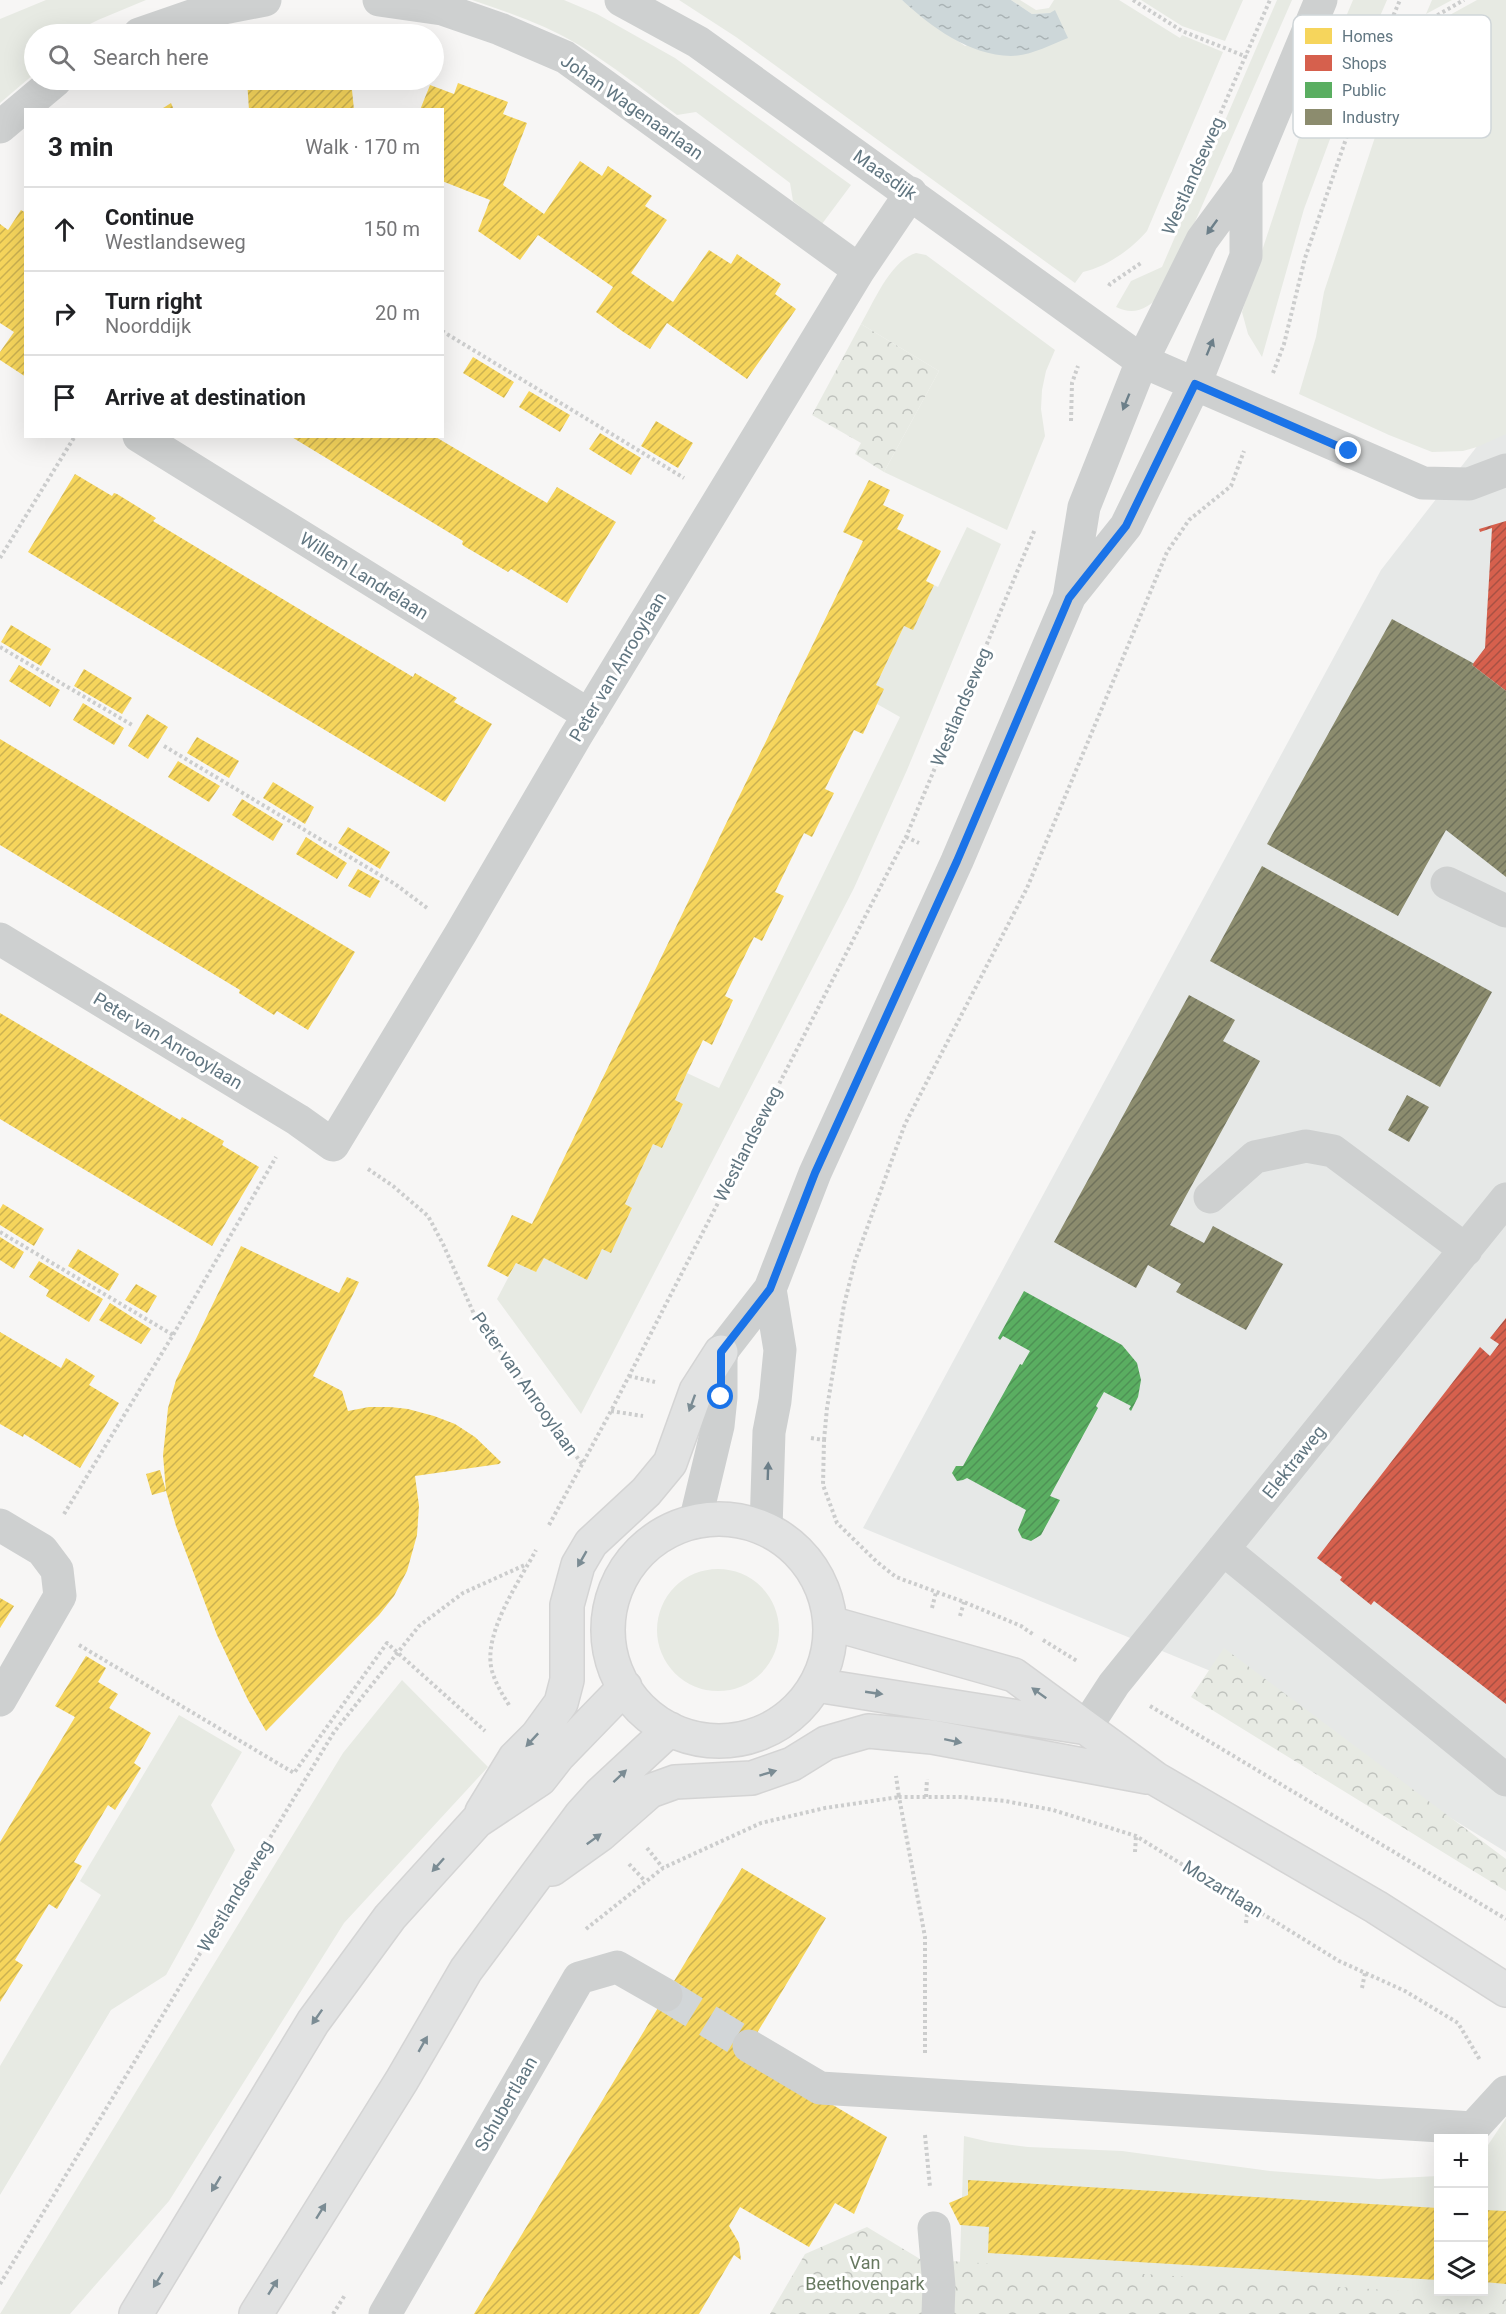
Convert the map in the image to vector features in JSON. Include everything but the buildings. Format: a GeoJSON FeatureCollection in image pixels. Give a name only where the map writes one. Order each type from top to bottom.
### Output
{"type":"FeatureCollection","features":[{"type":"Feature","properties":{"kind":"main road"},"geometry":{"type":"LineString","coordinates":[[136,2314],[313,2022],[390,1917],[477,1821],[515,1758],[537,1736],[561,1703],[567,1680],[567,1605],[578,1565],[591,1543],[646,1492],[670,1463],[696,1392],[721,1352]]}},
{"type":"Feature","properties":{"kind":"main road"},"geometry":{"type":"LineString","coordinates":[[731,1519],[766,1529],[791,1545],[810,1567],[824,1594],[830,1623],[827,1655],[816,1684],[797,1709],[786,1719],[752,1736],[729,1740],[706,1740],[670,1729],[644,1712],[625,1687],[614,1664],[609,1638],[610,1612],[617,1587],[630,1564],[648,1545],[670,1531],[695,1522],[731,1519]]}},
{"type":"Feature","properties":{"kind":"main road"},"geometry":{"type":"LineString","coordinates":[[830,1623],[1014,1675],[1156,1779],[1376,1907],[1506,1990]]}},
{"type":"Feature","properties":{"kind":"main road"},"geometry":{"type":"LineString","coordinates":[[816,1684],[1086,1727]]}},
{"type":"Feature","properties":{"kind":"main road"},"geometry":{"type":"LineString","coordinates":[[477,1821],[540,1779],[558,1756],[625,1687]]}},
{"type":"Feature","properties":{"kind":"main road"},"geometry":{"type":"LineString","coordinates":[[256,2314],[402,2080],[466,1970],[593,1801],[670,1729]]}},
{"type":"Feature","properties":{"kind":"main road"},"geometry":{"type":"LineString","coordinates":[[529,1885],[601,1834],[650,1791],[675,1782],[752,1778],[792,1764],[826,1743],[868,1731],[932,1737],[1156,1779]]}},
{"type":"Feature","properties":{"kind":"street"},"geometry":{"type":"LineString","coordinates":[[168,24],[203,12],[265,0]]}},
{"type":"Feature","properties":{"kind":"street","name":"Johan Wagenaarlaan"},"geometry":{"type":"LineString","coordinates":[[380,0],[442,9],[500,28],[565,57],[859,270]]}},
{"type":"Feature","properties":{"kind":"street","name":"Maasdijk"},"geometry":{"type":"LineString","coordinates":[[621,0],[698,42],[1142,361],[1423,483],[1469,484],[1506,470]]}},
{"type":"Feature","properties":{"kind":"street","name":"Westlandseweg"},"geometry":{"type":"LineString","coordinates":[[1315,15],[1321,0]]}},
{"type":"Feature","properties":{"kind":"street","name":"Westlandseweg"},"geometry":{"type":"LineString","coordinates":[[721,1352],[770,1289],[815,1173],[957,861],[1069,598],[1084,507],[1142,361],[1202,240],[1246,180],[1293,67]]}},
{"type":"Feature","properties":{"kind":"street"},"geometry":{"type":"LineString","coordinates":[[0,127],[44,90]]}},
{"type":"Feature","properties":{"kind":"street","name":"Westlandseweg"},"geometry":{"type":"LineString","coordinates":[[1069,598],[1126,526],[1195,384],[1246,256],[1246,180]]}},
{"type":"Feature","properties":{"kind":"street","name":"Peter van Anrooylaan"},"geometry":{"type":"LineString","coordinates":[[0,939],[298,1120],[333,1145],[589,715],[859,270],[911,193]]}},
{"type":"Feature","properties":{"kind":"street","name":"Willem Landrélaan"},"geometry":{"type":"LineString","coordinates":[[142,438],[589,715]]}},
{"type":"Feature","properties":{"kind":"street"},"geometry":{"type":"LineString","coordinates":[[1447,884],[1506,911]]}},
{"type":"Feature","properties":{"kind":"street"},"geometry":{"type":"LineString","coordinates":[[1210,1197],[1255,1157],[1305,1146],[1333,1151],[1466,1250]]}},
{"type":"Feature","properties":{"kind":"street","name":"Elektraweg"},"geometry":{"type":"LineString","coordinates":[[1086,1727],[1114,1684],[1506,1199]]}},
{"type":"Feature","properties":{"kind":"street"},"geometry":{"type":"LineString","coordinates":[[766,1529],[769,1432],[775,1401],[780,1350],[770,1289]]}},
{"type":"Feature","properties":{"kind":"street"},"geometry":{"type":"LineString","coordinates":[[695,1522],[718,1426],[721,1397],[721,1352]]}},
{"type":"Feature","properties":{"kind":"street"},"geometry":{"type":"LineString","coordinates":[[0,1525],[42,1550],[57,1570],[60,1596],[0,1700]]}},
{"type":"Feature","properties":{"kind":"street"},"geometry":{"type":"LineString","coordinates":[[1223,1549],[1506,1780]]}},
{"type":"Feature","properties":{"kind":"street","name":"Schubertlaan"},"geometry":{"type":"LineString","coordinates":[[385,2314],[579,1978],[617,1967],[666,1995]]}},
{"type":"Feature","properties":{"kind":"street"},"geometry":{"type":"LineString","coordinates":[[749,2046],[820,2088],[1473,2128],[1506,2092]]}},
{"type":"Feature","properties":{"kind":"street"},"geometry":{"type":"LineString","coordinates":[[934,2228],[939,2286],[938,2314]]}},
{"type":"Feature","properties":{"kind":"path"},"geometry":{"type":"LineString","coordinates":[[1133,0],[1182,31],[1247,57]]}},
{"type":"Feature","properties":{"kind":"path","name":"Westlandseweg"},"geometry":{"type":"LineString","coordinates":[[1194,176],[1270,0]]}},
{"type":"Feature","properties":{"kind":"path"},"geometry":{"type":"LineString","coordinates":[[1393,15],[1400,0]]}},
{"type":"Feature","properties":{"kind":"path"},"geometry":{"type":"LineString","coordinates":[[1437,15],[1464,0]]}},
{"type":"Feature","properties":{"kind":"path"},"geometry":{"type":"LineString","coordinates":[[824,1440],[844,1305],[855,1261],[905,1124],[1027,888],[1167,552],[1190,520],[1231,486],[1284,344],[1305,258],[1346,138]]}},
{"type":"Feature","properties":{"kind":"path"},"geometry":{"type":"LineString","coordinates":[[1071,430],[1072,383],[1110,284],[1150,258]]}},
{"type":"Feature","properties":{"kind":"path"},"geometry":{"type":"LineString","coordinates":[[444,333],[721,500]]}},
{"type":"Feature","properties":{"kind":"path"},"geometry":{"type":"LineString","coordinates":[[0,558],[74,438]]}},
{"type":"Feature","properties":{"kind":"path","name":"Westlandseweg"},"geometry":{"type":"LineString","coordinates":[[582,1464],[906,837],[1037,525]]}},
{"type":"Feature","properties":{"kind":"path"},"geometry":{"type":"LineString","coordinates":[[0,647],[132,725]]}},
{"type":"Feature","properties":{"kind":"path"},"geometry":{"type":"LineString","coordinates":[[164,746],[394,884],[461,933]]}},
{"type":"Feature","properties":{"kind":"path"},"geometry":{"type":"LineString","coordinates":[[42,1550],[173,1335],[298,1120]]}},
{"type":"Feature","properties":{"kind":"path","name":"Peter van Anrooylaan"},"geometry":{"type":"LineString","coordinates":[[333,1145],[393,1186],[428,1216],[474,1314],[582,1464]]}},
{"type":"Feature","properties":{"kind":"path"},"geometry":{"type":"LineString","coordinates":[[0,1232],[173,1335]]}},
{"type":"Feature","properties":{"kind":"path","name":"Westlandseweg"},"geometry":{"type":"LineString","coordinates":[[0,2284],[334,1732],[419,1626],[463,1593],[528,1564]]}},
{"type":"Feature","properties":{"kind":"path"},"geometry":{"type":"LineString","coordinates":[[43,1624],[294,1773],[387,1643],[515,1758]]}},
{"type":"Feature","properties":{"kind":"path"},"geometry":{"type":"LineString","coordinates":[[1114,1684],[1506,1919]]}},
{"type":"Feature","properties":{"kind":"path","name":"Mozartlaan"},"geometry":{"type":"LineString","coordinates":[[924,2094],[925,1937],[899,1797],[961,1797],[1005,1801],[1053,1810],[1136,1836],[1339,1961],[1405,1991],[1458,2023],[1479,2059],[1488,2065]]}},
{"type":"Feature","properties":{"kind":"path"},"geometry":{"type":"LineString","coordinates":[[601,1834],[645,1881]]}},
{"type":"Feature","properties":{"kind":"path"},"geometry":{"type":"LineString","coordinates":[[1135,1852],[1136,1836]]}},
{"type":"Feature","properties":{"kind":"path"},"geometry":{"type":"LineString","coordinates":[[1246,1923],[1248,1905]]}},
{"type":"Feature","properties":{"kind":"path"},"geometry":{"type":"LineString","coordinates":[[1362,1988],[1365,1973]]}},
{"type":"Feature","properties":{"kind":"path"},"geometry":{"type":"LineString","coordinates":[[924,2094],[925,2139],[934,2228]]}},
{"type":"Feature","properties":{"kind":"shaded area"},"geometry":{"type":"Polygon","coordinates":[[[1506,409],[1506,1852],[1213,1672],[863,1528],[1381,570],[1506,409]]]}},
{"type":"Feature","properties":{"kind":"green space"},"geometry":{"type":"Polygon","coordinates":[[[46,0],[146,0],[90,24],[24,24],[24,83],[0,103],[0,19],[46,0]]]}},
{"type":"Feature","properties":{"kind":"green space"},"geometry":{"type":"Polygon","coordinates":[[[472,0],[564,0],[597,14],[675,58],[851,185],[822,224],[793,201],[790,183],[696,112],[677,115],[579,45],[527,20],[472,0]]]}},
{"type":"Feature","properties":{"kind":"green space"},"geometry":{"type":"Polygon","coordinates":[[[679,0],[902,0],[965,46],[1050,13],[1032,14],[1011,0],[1020,0],[1036,10],[1049,8],[1054,0],[1119,0],[1180,38],[1182,35],[1223,52],[1147,231],[1118,256],[1101,266],[1083,272],[1075,283],[736,37],[679,0]]]}},
{"type":"Feature","properties":{"kind":"green space"},"geometry":{"type":"Polygon","coordinates":[[[1141,0],[1243,0],[1225,41],[1182,26],[1141,0]]]}},
{"type":"Feature","properties":{"kind":"green space"},"geometry":{"type":"Polygon","coordinates":[[[1277,0],[1292,0],[1163,295],[1146,307],[1135,311],[1116,307],[1131,281],[1162,267],[1277,0]]]}},
{"type":"Feature","properties":{"kind":"green space"},"geometry":{"type":"Polygon","coordinates":[[[1353,0],[1387,0],[1381,15],[1347,15],[1353,0]]]}},
{"type":"Feature","properties":{"kind":"green space"},"geometry":{"type":"Polygon","coordinates":[[[1432,0],[1452,0],[1426,14],[1432,0]]]}},
{"type":"Feature","properties":{"kind":"green space"},"geometry":{"type":"Polygon","coordinates":[[[1477,0],[1506,0],[1506,434],[1463,451],[1432,452],[1299,394],[1316,337],[1324,292],[1375,138],[1491,138],[1491,15],[1450,15],[1477,0]]]}},
{"type":"Feature","properties":{"kind":"green space"},"geometry":{"type":"Polygon","coordinates":[[[1299,138],[1330,138],[1304,209],[1262,357],[1248,334],[1242,312],[1299,138]]]}},
{"type":"Feature","properties":{"kind":"green space"},"geometry":{"type":"Polygon","coordinates":[[[916,253],[926,255],[1055,350],[1046,371],[1042,390],[1041,409],[1045,436],[1007,530],[884,472],[939,371],[861,324],[891,273],[898,264],[916,253]]]}},
{"type":"Feature","properties":{"kind":"green space"},"geometry":{"type":"Polygon","coordinates":[[[861,324],[939,371],[884,472],[855,454],[861,443],[812,415],[861,324]]]}},
{"type":"Feature","properties":{"kind":"green space"},"geometry":{"type":"Polygon","coordinates":[[[967,527],[1001,544],[907,770],[854,888],[581,1414],[497,1299],[516,1263],[536,1272],[544,1258],[587,1280],[602,1249],[611,1252],[632,1208],[625,1204],[653,1144],[662,1148],[683,1104],[675,1100],[687,1073],[719,1088],[900,717],[877,704],[876,685],[904,626],[913,629],[934,585],[938,587],[967,527]]]}},
{"type":"Feature","properties":{"kind":"green space"},"geometry":{"type":"Polygon","coordinates":[[[718,1569],[741,1574],[761,1587],[774,1607],[779,1630],[774,1653],[761,1673],[741,1686],[718,1691],[695,1686],[675,1673],[662,1653],[657,1630],[662,1607],[675,1587],[695,1574],[718,1569]]]}},
{"type":"Feature","properties":{"kind":"green space"},"geometry":{"type":"Polygon","coordinates":[[[1224,1648],[1506,1859],[1506,1891],[1191,1697],[1224,1648]]]}},
{"type":"Feature","properties":{"kind":"green space"},"geometry":{"type":"Polygon","coordinates":[[[402,1680],[488,1767],[344,1923],[169,2201],[70,2314],[0,2314],[343,1753],[402,1680]]]}},
{"type":"Feature","properties":{"kind":"green space"},"geometry":{"type":"Polygon","coordinates":[[[179,1715],[242,1752],[211,1805],[235,1850],[166,1975],[111,2010],[0,2195],[0,2066],[101,1895],[80,1881],[179,1715]]]}},
{"type":"Feature","properties":{"kind":"green space"},"geometry":{"type":"Polygon","coordinates":[[[1506,2118],[1506,2314],[994,2314],[959,2292],[964,2136],[1028,2147],[1122,2151],[1270,2171],[1379,2179],[1434,2176],[1434,2296],[1488,2296],[1488,2145],[1506,2118]]]}},
{"type":"Feature","properties":{"kind":"green space","name":"Van Beethovenpark"},"geometry":{"type":"Polygon","coordinates":[[[867,2227],[920,2259],[1434,2293],[1434,2296],[1506,2298],[1506,2314],[770,2314],[805,2254],[867,2227]]]}},
{"type":"Feature","properties":{"kind":"water"},"geometry":{"type":"Polygon","coordinates":[[[902,0],[1011,0],[1032,14],[1050,13],[1055,10],[1068,38],[1025,54],[1011,56],[980,51],[938,29],[902,0]]]}},
{"type":"Feature","properties":{"kind":"tunnel"},"geometry":{"type":"LineString","coordinates":[[666,1995],[749,2046]]}},
{"type":"Feature","properties":{"kind":"route"},"geometry":{"type":"LineString","coordinates":[[721,1397],[721,1352],[770,1289],[815,1173],[957,861],[1069,598],[1126,526],[1195,384],[1349,451]]}}]}
